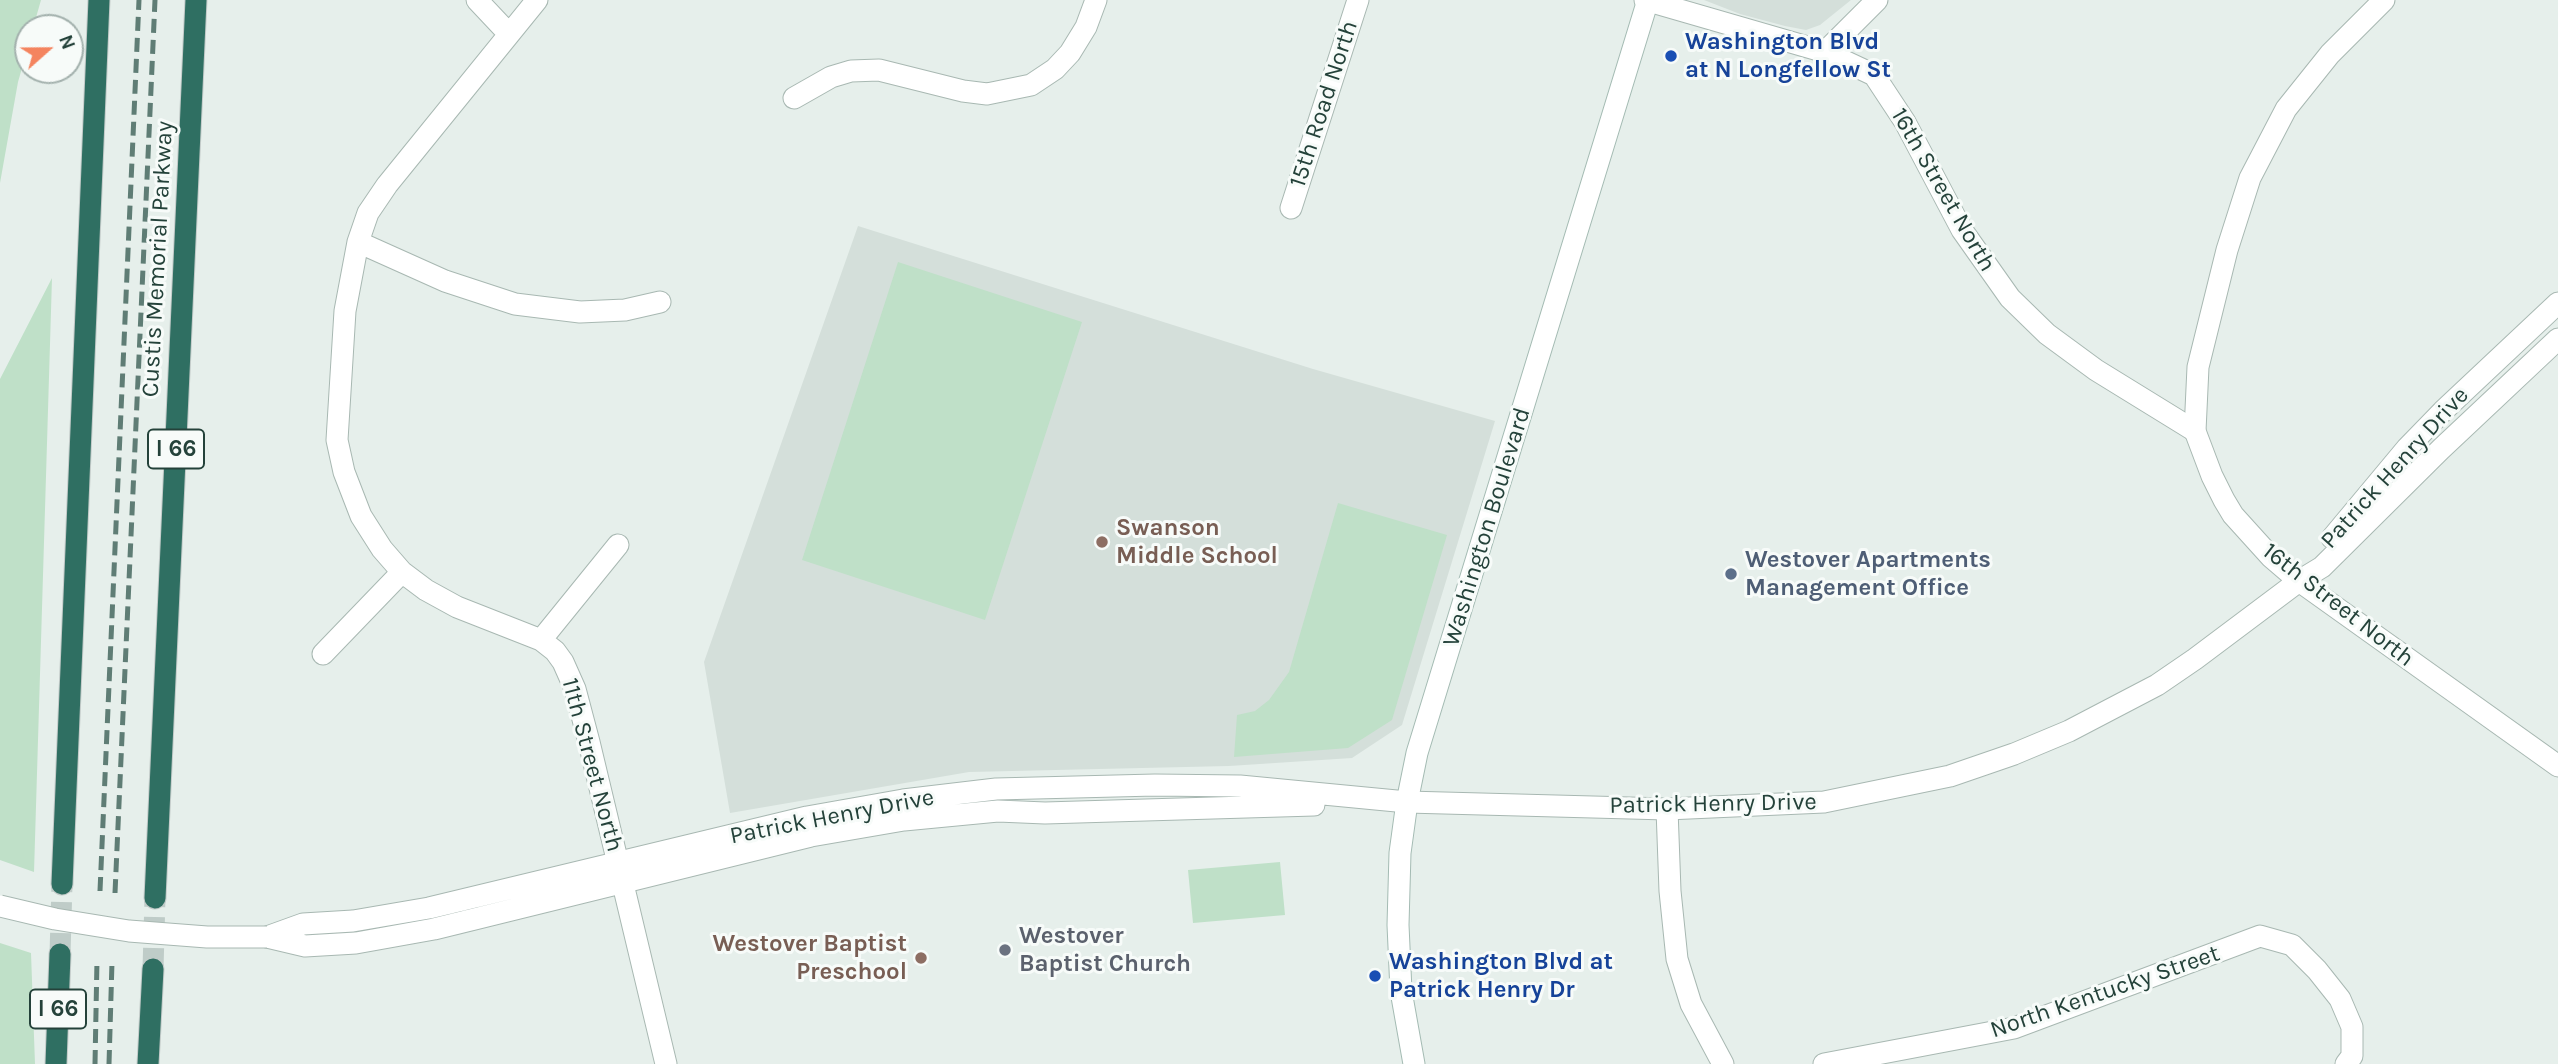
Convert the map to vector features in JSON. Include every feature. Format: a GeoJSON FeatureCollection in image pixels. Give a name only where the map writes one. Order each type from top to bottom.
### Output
{"type":"FeatureCollection","features":[{"type":"Feature","properties":{"kind":"highway"},"geometry":{"type":"LineString","coordinates":[[62,884],[99,0]]}},
{"type":"Feature","properties":{"kind":"highway","name":"Custis Memorial Parkway"},"geometry":{"type":"LineString","coordinates":[[155,898],[196,0]]}},
{"type":"Feature","properties":{"kind":"highway","name":"I 66"},"geometry":{"type":"LineString","coordinates":[[57,1064],[60,954]]}},
{"type":"Feature","properties":{"kind":"highway"},"geometry":{"type":"LineString","coordinates":[[148,1064],[153,969]]}},
{"type":"Feature","properties":{"kind":"street"},"geometry":{"type":"LineString","coordinates":[[477,0],[509,34]]}},
{"type":"Feature","properties":{"kind":"street","name":"11th Street North"},"geometry":{"type":"LineString","coordinates":[[537,0],[377,198],[368,214],[358,242],[345,311],[338,443],[346,478],[365,523],[387,556],[402,572],[426,590],[457,607],[541,640],[555,651],[563,662],[575,689],[666,1064]]}},
{"type":"Feature","properties":{"kind":"street"},"geometry":{"type":"LineString","coordinates":[[794,98],[831,77],[851,71],[879,71],[987,94],[1031,85],[1055,69],[1070,53],[1086,27],[1096,0]]}},
{"type":"Feature","properties":{"kind":"street","name":"15th Road North"},"geometry":{"type":"LineString","coordinates":[[1291,208],[1358,0]]}},
{"type":"Feature","properties":{"kind":"street","name":"16th Street North"},"geometry":{"type":"LineString","coordinates":[[1647,0],[1825,52],[1874,75],[1905,122],[1962,230],[2010,298],[2047,334],[2096,370],[2195,431],[2211,476],[2233,515],[2271,557],[2299,581],[2558,766]]}},
{"type":"Feature","properties":{"kind":"street","name":"Washington Boulevard"},"geometry":{"type":"LineString","coordinates":[[1415,1064],[1401,991],[1398,925],[1400,852],[1417,753],[1647,0]]}},
{"type":"Feature","properties":{"kind":"street"},"geometry":{"type":"LineString","coordinates":[[1825,52],[1877,0]]}},
{"type":"Feature","properties":{"kind":"street"},"geometry":{"type":"LineString","coordinates":[[2195,431],[2198,367],[2227,250],[2250,178],[2286,109],[2330,54],[2384,0]]}},
{"type":"Feature","properties":{"kind":"street"},"geometry":{"type":"LineString","coordinates":[[358,242],[445,281],[515,304],[580,312],[625,310],[660,302]]}},
{"type":"Feature","properties":{"kind":"street","name":"Patrick Henry Drive"},"geometry":{"type":"LineString","coordinates":[[2299,581],[2312,558],[2345,525],[2407,447],[2558,303]]}},
{"type":"Feature","properties":{"kind":"street","name":"Patrick Henry Drive"},"geometry":{"type":"LineString","coordinates":[[0,906],[55,919],[129,931],[207,937],[267,937],[303,923],[392,915],[620,873],[807,817],[903,800],[996,789],[1240,786],[1407,802],[1667,809],[1824,802],[1950,776],[2069,731],[2157,685],[2322,567],[2441,449],[2558,339]]}},
{"type":"Feature","properties":{"kind":"street"},"geometry":{"type":"LineString","coordinates":[[541,640],[618,545]]}},
{"type":"Feature","properties":{"kind":"street"},"geometry":{"type":"LineString","coordinates":[[323,654],[402,572]]}},
{"type":"Feature","properties":{"kind":"street"},"geometry":{"type":"LineString","coordinates":[[1667,809],[1670,891],[1677,958],[1691,1004],[1723,1064]]}},
{"type":"Feature","properties":{"kind":"street","name":"North Kentucky Street"},"geometry":{"type":"LineString","coordinates":[[1824,1064],[2014,1028],[2260,936],[2292,945],[2340,999],[2352,1027],[2349,1060]]}},
{"type":"Feature","properties":{"kind":"shaded area"},"geometry":{"type":"Polygon","coordinates":[[[1704,0],[1851,0],[1820,25],[1806,30],[1740,14],[1704,0]]]}},
{"type":"Feature","properties":{"kind":"shaded area","name":"Swanson Middle School"},"geometry":{"type":"Polygon","coordinates":[[[858,226],[1313,369],[1495,421],[1402,725],[1352,758],[1229,766],[969,772],[730,813],[704,662],[858,226]]]}},
{"type":"Feature","properties":{"kind":"green space"},"geometry":{"type":"Polygon","coordinates":[[[0,0],[41,0],[37,14],[14,14],[14,84],[18,84],[0,183],[0,0]]]}},
{"type":"Feature","properties":{"kind":"green space"},"geometry":{"type":"Polygon","coordinates":[[[898,262],[1082,322],[985,620],[802,560],[898,262]]]}},
{"type":"Feature","properties":{"kind":"green space"},"geometry":{"type":"Polygon","coordinates":[[[52,278],[34,872],[0,860],[0,379],[52,278]]]}},
{"type":"Feature","properties":{"kind":"green space"},"geometry":{"type":"Polygon","coordinates":[[[1338,503],[1447,535],[1392,720],[1348,748],[1234,757],[1237,715],[1255,711],[1269,700],[1289,672],[1338,503]]]}},
{"type":"Feature","properties":{"kind":"green space"},"geometry":{"type":"Polygon","coordinates":[[[1280,862],[1285,915],[1193,923],[1188,870],[1280,862]]]}},
{"type":"Feature","properties":{"kind":"green space"},"geometry":{"type":"Polygon","coordinates":[[[0,943],[31,953],[35,1064],[0,1064],[0,943]]]}},
{"type":"Feature","properties":{"kind":"tunnel"},"geometry":{"type":"LineString","coordinates":[[60,954],[62,884]]}},
{"type":"Feature","properties":{"kind":"tunnel"},"geometry":{"type":"LineString","coordinates":[[153,969],[155,898]]}},
{"type":"Feature","properties":{"kind":"railway"},"geometry":{"type":"LineString","coordinates":[[100,891],[139,0]]}},
{"type":"Feature","properties":{"kind":"railway"},"geometry":{"type":"LineString","coordinates":[[115,893],[155,0]]}},
{"type":"Feature","properties":{"kind":"railway"},"geometry":{"type":"LineString","coordinates":[[95,1064],[97,960]]}},
{"type":"Feature","properties":{"kind":"railway"},"geometry":{"type":"LineString","coordinates":[[109,1064],[112,962]]}},
{"type":"Feature","properties":{"kind":"place","name":"Washington Blvd at N Longfellow St"},"geometry":{"type":"Point","coordinates":[1671,56]}},
{"type":"Feature","properties":{"kind":"place","name":"Swanson Middle School"},"geometry":{"type":"Point","coordinates":[1102,542]}},
{"type":"Feature","properties":{"kind":"place","name":"Westover Apartments Management Office"},"geometry":{"type":"Point","coordinates":[1731,574]}},
{"type":"Feature","properties":{"kind":"place","name":"Westover Baptist Church"},"geometry":{"type":"Point","coordinates":[1005,950]}},
{"type":"Feature","properties":{"kind":"place","name":"Westover Baptist Preschool"},"geometry":{"type":"Point","coordinates":[921,958]}},
{"type":"Feature","properties":{"kind":"place","name":"Washington Blvd at Patrick Henry Dr"},"geometry":{"type":"Point","coordinates":[1375,976]}}]}
